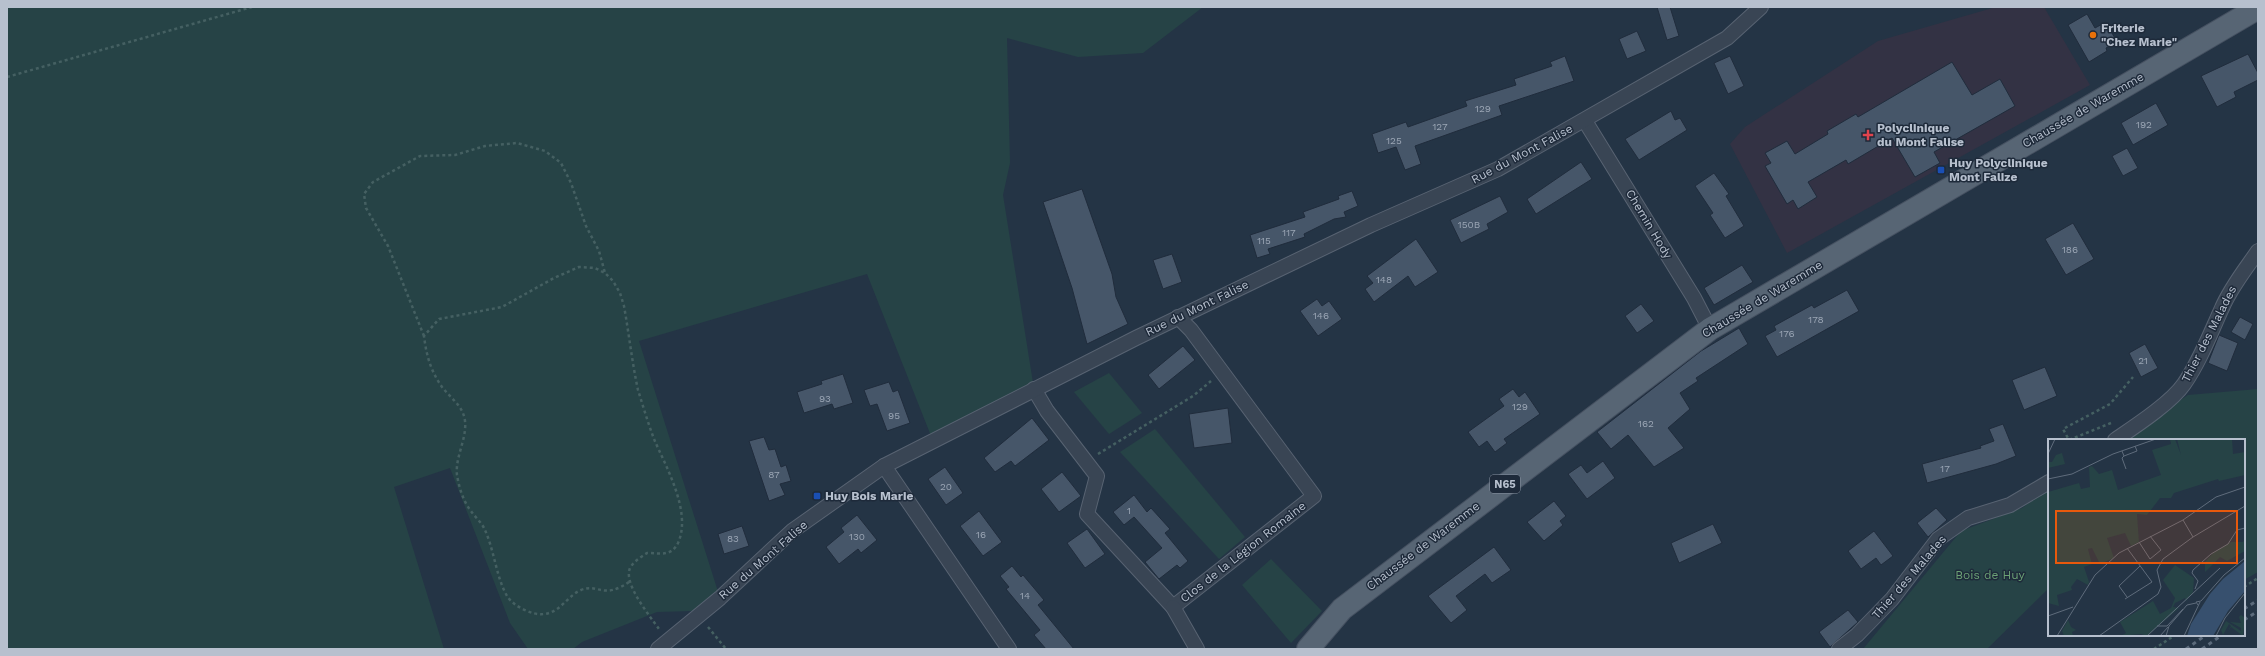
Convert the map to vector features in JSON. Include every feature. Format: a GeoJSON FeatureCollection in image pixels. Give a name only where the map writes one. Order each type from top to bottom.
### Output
{"type":"FeatureCollection","features":[{"type":"Feature","properties":{"kind":"main road","name":"Chaussée de Waremme"},"geometry":{"type":"LineString","coordinates":[[1308,649],[1342,609],[1710,329],[2258,8]]}},
{"type":"Feature","properties":{"kind":"street","name":"Rue du Mont Falise"},"geometry":{"type":"LineString","coordinates":[[663,645],[698,616],[792,531],[884,466],[1178,317],[1370,225],[1498,169],[1585,121],[1727,38],[1761,7]]}},
{"type":"Feature","properties":{"kind":"street","name":"Chemin Hody"},"geometry":{"type":"LineString","coordinates":[[1585,121],[1694,298],[1710,329]]}},
{"type":"Feature","properties":{"kind":"street","name":"Thier des Malades"},"geometry":{"type":"LineString","coordinates":[[2116,439],[2151,414],[2183,386],[2208,340],[2222,307],[2236,282],[2258,252]]}},
{"type":"Feature","properties":{"kind":"street","name":"Clos de la Légion Romaine"},"geometry":{"type":"LineString","coordinates":[[1034,390],[1097,476],[1087,514],[1173,607],[1314,496],[1191,330],[1178,317]]}},
{"type":"Feature","properties":{"kind":"street"},"geometry":{"type":"LineString","coordinates":[[884,466],[1009,649]]}},
{"type":"Feature","properties":{"kind":"street","name":"Thier des Malades"},"geometry":{"type":"LineString","coordinates":[[1839,649],[1857,635],[1892,599],[1938,539],[1968,518],[2010,505],[2048,483]]}},
{"type":"Feature","properties":{"kind":"street"},"geometry":{"type":"LineString","coordinates":[[1173,607],[1197,649]]}},
{"type":"Feature","properties":{"kind":"path"},"geometry":{"type":"LineString","coordinates":[[7,77],[252,7]]}},
{"type":"Feature","properties":{"kind":"path"},"geometry":{"type":"LineString","coordinates":[[605,273],[599,251],[586,226],[571,183],[560,163],[545,151],[517,143],[485,146],[455,155],[420,156],[373,182],[364,194],[366,208],[388,246],[424,336],[427,355],[431,367],[440,384],[461,410],[465,421],[456,473],[466,503],[484,527],[507,597],[526,610],[535,614],[544,614],[559,608],[572,595],[584,588],[606,592],[615,591],[629,582]]}},
{"type":"Feature","properties":{"kind":"path"},"geometry":{"type":"LineString","coordinates":[[424,336],[439,319],[502,307],[554,278],[579,267],[595,268],[605,273],[613,281],[620,293],[638,389],[654,438],[675,489],[681,511],[681,530],[672,552],[663,555],[647,553],[638,558],[630,569],[629,582],[663,645]]}},
{"type":"Feature","properties":{"kind":"path"},"geometry":{"type":"LineString","coordinates":[[1087,462],[1113,444],[1193,396],[1222,371]]}},
{"type":"Feature","properties":{"kind":"path"},"geometry":{"type":"LineString","coordinates":[[2068,439],[2063,429],[2110,404],[2133,377]]}},
{"type":"Feature","properties":{"kind":"path"},"geometry":{"type":"LineString","coordinates":[[2070,439],[2118,420]]}},
{"type":"Feature","properties":{"kind":"path"},"geometry":{"type":"LineString","coordinates":[[2245,586],[2258,578]]}},
{"type":"Feature","properties":{"kind":"path"},"geometry":{"type":"LineString","coordinates":[[698,616],[726,649]]}},
{"type":"Feature","properties":{"kind":"path"},"geometry":{"type":"LineString","coordinates":[[2154,649],[2174,636]]}},
{"type":"Feature","properties":{"kind":"shaded area","name":"Polyclinique du Mont Falise"},"geometry":{"type":"Polygon","coordinates":[[[1996,7],[2044,7],[2090,85],[1787,253],[1730,144],[1745,127],[1878,41],[1996,7]]]}},
{"type":"Feature","properties":{"kind":"green space"},"geometry":{"type":"Polygon","coordinates":[[[7,7],[1203,7],[1143,53],[1078,57],[1007,38],[1010,163],[1003,195],[1034,389],[933,441],[867,274],[639,341],[720,598],[692,611],[657,612],[582,642],[573,649],[528,649],[510,623],[450,468],[394,487],[444,649],[7,649],[7,7]]]}},
{"type":"Feature","properties":{"kind":"green space"},"geometry":{"type":"Polygon","coordinates":[[[1109,373],[1142,413],[1109,434],[1074,392],[1109,373]]]}},
{"type":"Feature","properties":{"kind":"green space"},"geometry":{"type":"Polygon","coordinates":[[[2258,389],[2258,572],[2245,579],[2245,439],[2122,439],[2188,395],[2258,389]]]}},
{"type":"Feature","properties":{"kind":"green space"},"geometry":{"type":"Polygon","coordinates":[[[1155,429],[1245,537],[1219,559],[1120,452],[1155,429]]]}},
{"type":"Feature","properties":{"kind":"green space","name":"Bois de Huy"},"geometry":{"type":"Polygon","coordinates":[[[2048,490],[2048,589],[1987,649],[1863,649],[1961,531],[2022,508],[2048,490]]]}},
{"type":"Feature","properties":{"kind":"green space"},"geometry":{"type":"Polygon","coordinates":[[[1271,559],[1322,611],[1291,643],[1242,585],[1271,559]]]}},
{"type":"Feature","properties":{"kind":"building"},"geometry":{"type":"Polygon","coordinates":[[[1657,7],[1670,7],[1679,36],[1667,40],[1657,7]]]}},
{"type":"Feature","properties":{"kind":"building","name":"Friterie \"Chez Marie\""},"geometry":{"type":"Polygon","coordinates":[[[2087,14],[2095,28],[2106,22],[2117,42],[2106,48],[2107,51],[2089,62],[2068,25],[2087,14]]]}},
{"type":"Feature","properties":{"kind":"building"},"geometry":{"type":"Polygon","coordinates":[[[1637,31],[1646,51],[1627,59],[1619,39],[1637,31]]]}},
{"type":"Feature","properties":{"kind":"building"},"geometry":{"type":"Polygon","coordinates":[[[2248,54],[2258,73],[2258,80],[2234,92],[2236,97],[2217,107],[2201,76],[2248,54]]]}},
{"type":"Feature","properties":{"kind":"building"},"geometry":{"type":"Polygon","coordinates":[[[1565,56],[1574,81],[1499,106],[1502,115],[1415,146],[1421,164],[1405,170],[1396,147],[1378,153],[1372,134],[1406,122],[1408,127],[1467,106],[1465,101],[1516,85],[1514,79],[1552,66],[1550,62],[1565,56]]]}},
{"type":"Feature","properties":{"kind":"building"},"geometry":{"type":"Polygon","coordinates":[[[1730,56],[1744,86],[1728,94],[1714,63],[1730,56]]]}},
{"type":"Feature","properties":{"kind":"building"},"geometry":{"type":"Polygon","coordinates":[[[1952,62],[1972,95],[2000,79],[2015,106],[1934,152],[1940,163],[1915,177],[1892,138],[1848,164],[1846,160],[1808,182],[1817,197],[1798,209],[1793,200],[1787,204],[1765,166],[1771,163],[1765,153],[1787,141],[1795,154],[1828,134],[1827,131],[1856,114],[1858,117],[1952,62]]]}},
{"type":"Feature","properties":{"kind":"building"},"geometry":{"type":"Polygon","coordinates":[[[2156,103],[2168,125],[2133,145],[2121,123],[2156,103]]]}},
{"type":"Feature","properties":{"kind":"building"},"geometry":{"type":"Polygon","coordinates":[[[1671,111],[1675,120],[1680,118],[1687,130],[1639,160],[1625,139],[1671,111]]]}},
{"type":"Feature","properties":{"kind":"building"},"geometry":{"type":"Polygon","coordinates":[[[2127,148],[2138,168],[2123,176],[2112,156],[2127,148]]]}},
{"type":"Feature","properties":{"kind":"building"},"geometry":{"type":"Polygon","coordinates":[[[1581,162],[1592,179],[1536,214],[1527,199],[1581,162]]]}},
{"type":"Feature","properties":{"kind":"building"},"geometry":{"type":"Polygon","coordinates":[[[1714,173],[1729,194],[1726,196],[1744,226],[1725,238],[1710,215],[1713,213],[1695,186],[1714,173]]]}},
{"type":"Feature","properties":{"kind":"building"},"geometry":{"type":"Polygon","coordinates":[[[1082,189],[1112,274],[1116,297],[1128,324],[1087,344],[1072,288],[1043,202],[1082,189]]]}},
{"type":"Feature","properties":{"kind":"building"},"geometry":{"type":"Polygon","coordinates":[[[1352,191],[1358,206],[1344,212],[1346,217],[1334,219],[1304,234],[1305,237],[1268,249],[1270,254],[1257,258],[1250,235],[1305,217],[1303,212],[1339,199],[1338,196],[1352,191]]]}},
{"type":"Feature","properties":{"kind":"building"},"geometry":{"type":"Polygon","coordinates":[[[1500,196],[1508,212],[1487,224],[1489,229],[1461,243],[1450,220],[1500,196]]]}},
{"type":"Feature","properties":{"kind":"building"},"geometry":{"type":"Polygon","coordinates":[[[2073,223],[2094,259],[2066,275],[2045,239],[2073,223]]]}},
{"type":"Feature","properties":{"kind":"building"},"geometry":{"type":"Polygon","coordinates":[[[1416,239],[1438,272],[1415,287],[1408,276],[1374,302],[1365,289],[1373,283],[1367,276],[1416,239]]]}},
{"type":"Feature","properties":{"kind":"building"},"geometry":{"type":"Polygon","coordinates":[[[1172,254],[1182,282],[1163,289],[1153,260],[1172,254]]]}},
{"type":"Feature","properties":{"kind":"building"},"geometry":{"type":"Polygon","coordinates":[[[1742,265],[1753,282],[1714,305],[1704,288],[1742,265]]]}},
{"type":"Feature","properties":{"kind":"building"},"geometry":{"type":"Polygon","coordinates":[[[1847,290],[1859,311],[1777,357],[1765,336],[1776,330],[1774,326],[1812,305],[1814,308],[1847,290]]]}},
{"type":"Feature","properties":{"kind":"building"},"geometry":{"type":"Polygon","coordinates":[[[1317,299],[1322,306],[1329,301],[1342,319],[1318,336],[1300,311],[1317,299]]]}},
{"type":"Feature","properties":{"kind":"building"},"geometry":{"type":"Polygon","coordinates":[[[1641,304],[1654,321],[1637,333],[1625,316],[1641,304]]]}},
{"type":"Feature","properties":{"kind":"building"},"geometry":{"type":"Polygon","coordinates":[[[2240,317],[2253,324],[2245,340],[2231,332],[2240,317]]]}},
{"type":"Feature","properties":{"kind":"building"},"geometry":{"type":"Polygon","coordinates":[[[1739,328],[1748,344],[1696,378],[1698,381],[1680,393],[1690,409],[1668,428],[1684,448],[1654,467],[1628,435],[1611,449],[1597,432],[1701,351],[1739,328]]]}},
{"type":"Feature","properties":{"kind":"building"},"geometry":{"type":"Polygon","coordinates":[[[2219,335],[2238,343],[2227,371],[2208,363],[2219,335]]]}},
{"type":"Feature","properties":{"kind":"building"},"geometry":{"type":"Polygon","coordinates":[[[2145,344],[2158,368],[2141,377],[2129,353],[2145,344]]]}},
{"type":"Feature","properties":{"kind":"building"},"geometry":{"type":"Polygon","coordinates":[[[1183,346],[1195,360],[1159,389],[1148,375],[1183,346]]]}},
{"type":"Feature","properties":{"kind":"building"},"geometry":{"type":"Polygon","coordinates":[[[2045,367],[2057,396],[2024,410],[2012,380],[2045,367]]]}},
{"type":"Feature","properties":{"kind":"building"},"geometry":{"type":"Polygon","coordinates":[[[843,374],[853,403],[834,409],[832,404],[804,413],[797,392],[822,384],[821,381],[843,374]]]}},
{"type":"Feature","properties":{"kind":"building"},"geometry":{"type":"Polygon","coordinates":[[[889,382],[893,392],[898,390],[910,423],[887,431],[877,404],[870,406],[864,390],[889,382]]]}},
{"type":"Feature","properties":{"kind":"building"},"geometry":{"type":"Polygon","coordinates":[[[1513,389],[1519,397],[1525,392],[1540,414],[1504,439],[1507,443],[1495,452],[1487,441],[1479,447],[1468,432],[1504,406],[1499,399],[1513,389]]]}},
{"type":"Feature","properties":{"kind":"building"},"geometry":{"type":"Polygon","coordinates":[[[1228,408],[1232,443],[1194,448],[1189,414],[1228,408]]]}},
{"type":"Feature","properties":{"kind":"building"},"geometry":{"type":"Polygon","coordinates":[[[1032,418],[1049,440],[1015,466],[1011,461],[995,472],[984,458],[1032,418]]]}},
{"type":"Feature","properties":{"kind":"building"},"geometry":{"type":"Polygon","coordinates":[[[2003,424],[2016,456],[1996,464],[1927,483],[1922,464],[1981,448],[1980,446],[1994,441],[1989,429],[2003,424]]]}},
{"type":"Feature","properties":{"kind":"building"},"geometry":{"type":"Polygon","coordinates":[[[764,437],[769,450],[775,449],[781,467],[786,465],[791,481],[780,484],[785,495],[769,501],[749,441],[764,437]]]}},
{"type":"Feature","properties":{"kind":"building"},"geometry":{"type":"Polygon","coordinates":[[[1603,461],[1615,478],[1587,499],[1568,474],[1581,465],[1587,473],[1603,461]]]}},
{"type":"Feature","properties":{"kind":"building"},"geometry":{"type":"Polygon","coordinates":[[[945,467],[963,493],[946,505],[928,479],[945,467]]]}},
{"type":"Feature","properties":{"kind":"building"},"geometry":{"type":"Polygon","coordinates":[[[1062,472],[1081,496],[1059,512],[1041,489],[1062,472]]]}},
{"type":"Feature","properties":{"kind":"building"},"geometry":{"type":"Polygon","coordinates":[[[1134,495],[1147,512],[1151,508],[1170,529],[1165,533],[1188,561],[1180,568],[1177,565],[1159,579],[1145,562],[1162,548],[1134,517],[1124,525],[1113,512],[1134,495]]]}},
{"type":"Feature","properties":{"kind":"building"},"geometry":{"type":"Polygon","coordinates":[[[1554,501],[1566,516],[1560,521],[1563,525],[1544,541],[1527,522],[1554,501]]]}},
{"type":"Feature","properties":{"kind":"building"},"geometry":{"type":"Polygon","coordinates":[[[1936,508],[1947,520],[1928,537],[1917,523],[1936,508]]]}},
{"type":"Feature","properties":{"kind":"building"},"geometry":{"type":"Polygon","coordinates":[[[979,511],[1002,542],[983,556],[960,526],[979,511]]]}},
{"type":"Feature","properties":{"kind":"building"},"geometry":{"type":"Polygon","coordinates":[[[857,515],[877,540],[861,553],[858,549],[839,564],[826,547],[844,532],[841,528],[857,515]]]}},
{"type":"Feature","properties":{"kind":"building"},"geometry":{"type":"Polygon","coordinates":[[[1713,524],[1722,543],[1679,563],[1671,543],[1713,524]]]}},
{"type":"Feature","properties":{"kind":"building"},"geometry":{"type":"Polygon","coordinates":[[[742,526],[749,546],[724,554],[718,534],[742,526]]]}},
{"type":"Feature","properties":{"kind":"building"},"geometry":{"type":"Polygon","coordinates":[[[1087,529],[1105,554],[1085,568],[1067,543],[1087,529]]]}},
{"type":"Feature","properties":{"kind":"building"},"geometry":{"type":"Polygon","coordinates":[[[1874,531],[1893,556],[1881,565],[1876,558],[1861,569],[1848,551],[1874,531]]]}},
{"type":"Feature","properties":{"kind":"building"},"geometry":{"type":"Polygon","coordinates":[[[1494,547],[1511,570],[1492,583],[1485,574],[1456,596],[1467,610],[1451,623],[1428,596],[1494,547]]]}},
{"type":"Feature","properties":{"kind":"building"},"geometry":{"type":"Polygon","coordinates":[[[1012,566],[1021,577],[1023,575],[1044,600],[1038,605],[1074,649],[1046,649],[1034,635],[1040,630],[1006,589],[1009,587],[1000,576],[1012,566]]]}},
{"type":"Feature","properties":{"kind":"building"},"geometry":{"type":"Polygon","coordinates":[[[1848,610],[1858,622],[1830,647],[1819,632],[1848,610]]]}},
{"type":"Feature","properties":{"kind":"railway"},"geometry":{"type":"LineString","coordinates":[[2245,608],[2258,600]]}},
{"type":"Feature","properties":{"kind":"railway"},"geometry":{"type":"LineString","coordinates":[[2245,619],[2258,611]]}},
{"type":"Feature","properties":{"kind":"railway"},"geometry":{"type":"LineString","coordinates":[[2186,649],[2205,636]]}},
{"type":"Feature","properties":{"kind":"railway"},"geometry":{"type":"LineString","coordinates":[[2202,649],[2221,636]]}},
{"type":"Feature","properties":{"kind":"place","name":"Friterie \"Chez Marie\""},"geometry":{"type":"Point","coordinates":[2093,35]}},
{"type":"Feature","properties":{"kind":"place","name":"Polyclinique du Mont Falise"},"geometry":{"type":"Point","coordinates":[1868,135]}},
{"type":"Feature","properties":{"kind":"place","name":"Huy Polyclinique Mont Falize"},"geometry":{"type":"Point","coordinates":[1941,170]}},
{"type":"Feature","properties":{"kind":"place","name":"Huy Bois Marie"},"geometry":{"type":"Point","coordinates":[817,496]}}]}
